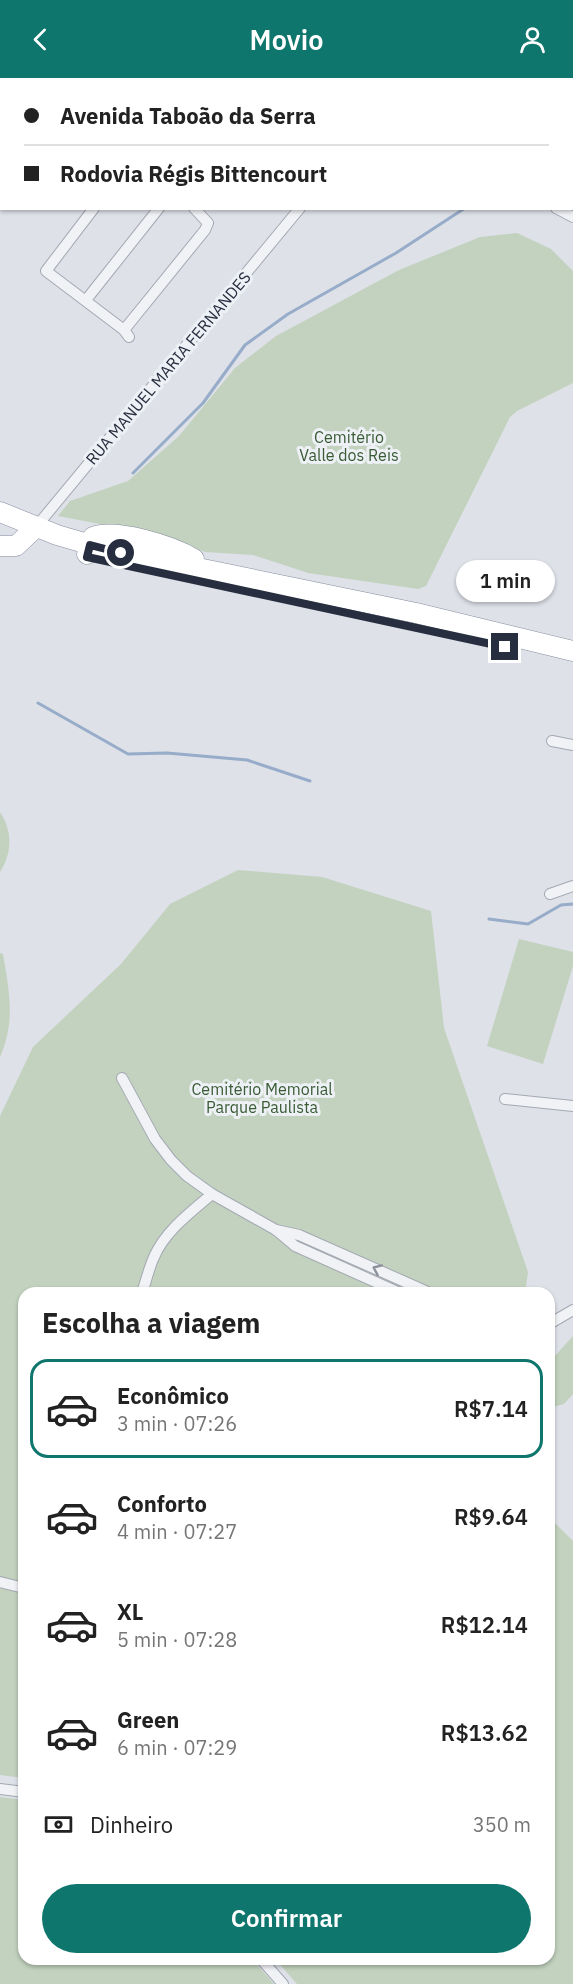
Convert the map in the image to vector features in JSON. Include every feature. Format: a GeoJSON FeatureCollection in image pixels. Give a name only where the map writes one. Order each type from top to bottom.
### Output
{"type":"FeatureCollection","features":[{"type":"Feature","properties":{"kind":"highway"},"geometry":{"type":"LineString","coordinates":[[0,513],[36,535]]}},
{"type":"Feature","properties":{"kind":"highway"},"geometry":{"type":"LineString","coordinates":[[0,525],[196,580],[573,662]]}},
{"type":"Feature","properties":{"kind":"highway"},"geometry":{"type":"LineString","coordinates":[[0,546],[16,546],[36,535]]}},
{"type":"Feature","properties":{"kind":"highway"},"geometry":{"type":"LineString","coordinates":[[88,551],[219,572],[416,613],[573,651]]}},
{"type":"Feature","properties":{"kind":"street"},"geometry":{"type":"LineString","coordinates":[[92,210],[46,271],[127,334],[205,230],[207,219],[196,210]]}},
{"type":"Feature","properties":{"kind":"street"},"geometry":{"type":"LineString","coordinates":[[86,300],[157,210]]}},
{"type":"Feature","properties":{"kind":"street","name":"RUA MANUEL MARIA FERNANDES"},"geometry":{"type":"LineString","coordinates":[[36,535],[163,367],[298,210]]}},
{"type":"Feature","properties":{"kind":"street"},"geometry":{"type":"LineString","coordinates":[[552,741],[573,745]]}},
{"type":"Feature","properties":{"kind":"street"},"geometry":{"type":"LineString","coordinates":[[550,894],[573,886]]}},
{"type":"Feature","properties":{"kind":"street"},"geometry":{"type":"LineString","coordinates":[[122,1078],[143,1121],[171,1160],[212,1194],[276,1230],[295,1246],[387,1287]]}},
{"type":"Feature","properties":{"kind":"street"},"geometry":{"type":"LineString","coordinates":[[505,1099],[573,1106]]}},
{"type":"Feature","properties":{"kind":"street"},"geometry":{"type":"LineString","coordinates":[[144,1287],[154,1256],[164,1241],[186,1216],[212,1194]]}},
{"type":"Feature","properties":{"kind":"street"},"geometry":{"type":"LineString","coordinates":[[276,1230],[299,1234],[417,1287]]}},
{"type":"Feature","properties":{"kind":"street"},"geometry":{"type":"LineString","coordinates":[[555,1320],[573,1310]]}},
{"type":"Feature","properties":{"kind":"street"},"geometry":{"type":"LineString","coordinates":[[0,1582],[18,1586]]}},
{"type":"Feature","properties":{"kind":"street"},"geometry":{"type":"LineString","coordinates":[[0,1789],[18,1791]]}},
{"type":"Feature","properties":{"kind":"street"},"geometry":{"type":"LineString","coordinates":[[266,1965],[283,1984]]}},
{"type":"Feature","properties":{"kind":"green space","name":"Cemitério Valle dos Reis"},"geometry":{"type":"Polygon","coordinates":[[[517,233],[551,249],[573,271],[573,383],[517,411],[510,417],[426,586],[418,589],[308,573],[253,555],[205,552],[157,535],[58,516],[70,501],[128,481],[179,436],[235,368],[276,336],[399,270],[480,237],[517,233]]]}},
{"type":"Feature","properties":{"kind":"green space"},"geometry":{"type":"Polygon","coordinates":[[[0,812],[9,835],[9,850],[0,872],[0,812]]]}},
{"type":"Feature","properties":{"kind":"green space","name":"Cemitério Memorial Parque Paulista"},"geometry":{"type":"Polygon","coordinates":[[[238,870],[322,877],[431,911],[444,1028],[528,1272],[526,1287],[18,1287],[18,1777],[0,1775],[0,1116],[33,1047],[121,964],[170,904],[238,870]]]}},
{"type":"Feature","properties":{"kind":"green space"},"geometry":{"type":"Polygon","coordinates":[[[519,939],[573,952],[573,966],[543,1064],[487,1046],[519,939]]]}},
{"type":"Feature","properties":{"kind":"green space"},"geometry":{"type":"Polygon","coordinates":[[[0,953],[3,954],[7,980],[10,1018],[0,1057],[0,953]]]}},
{"type":"Feature","properties":{"kind":"green space"},"geometry":{"type":"Polygon","coordinates":[[[573,1336],[573,1394],[564,1404],[555,1406],[555,1356],[573,1336]]]}},
{"type":"Feature","properties":{"kind":"green space"},"geometry":{"type":"Polygon","coordinates":[[[555,1523],[573,1541],[573,1984],[297,1984],[280,1965],[555,1965],[555,1523]]]}},
{"type":"Feature","properties":{"kind":"green space"},"geometry":{"type":"Polygon","coordinates":[[[0,1797],[18,1799],[18,1965],[257,1965],[274,1984],[0,1984],[0,1797]]]}},
{"type":"Feature","properties":{"kind":"waterway"},"geometry":{"type":"LineString","coordinates":[[133,473],[203,403],[245,345],[288,314],[396,253],[462,210]]}},
{"type":"Feature","properties":{"kind":"waterway"},"geometry":{"type":"LineString","coordinates":[[38,703],[128,754],[167,753],[247,760],[310,781]]}},
{"type":"Feature","properties":{"kind":"waterway"},"geometry":{"type":"LineString","coordinates":[[489,919],[528,924],[561,905],[573,904]]}},
{"type":"Feature","properties":{"kind":"route"},"geometry":{"type":"LineString","coordinates":[[121,553],[90,545],[87,557],[505,647]]}}]}
